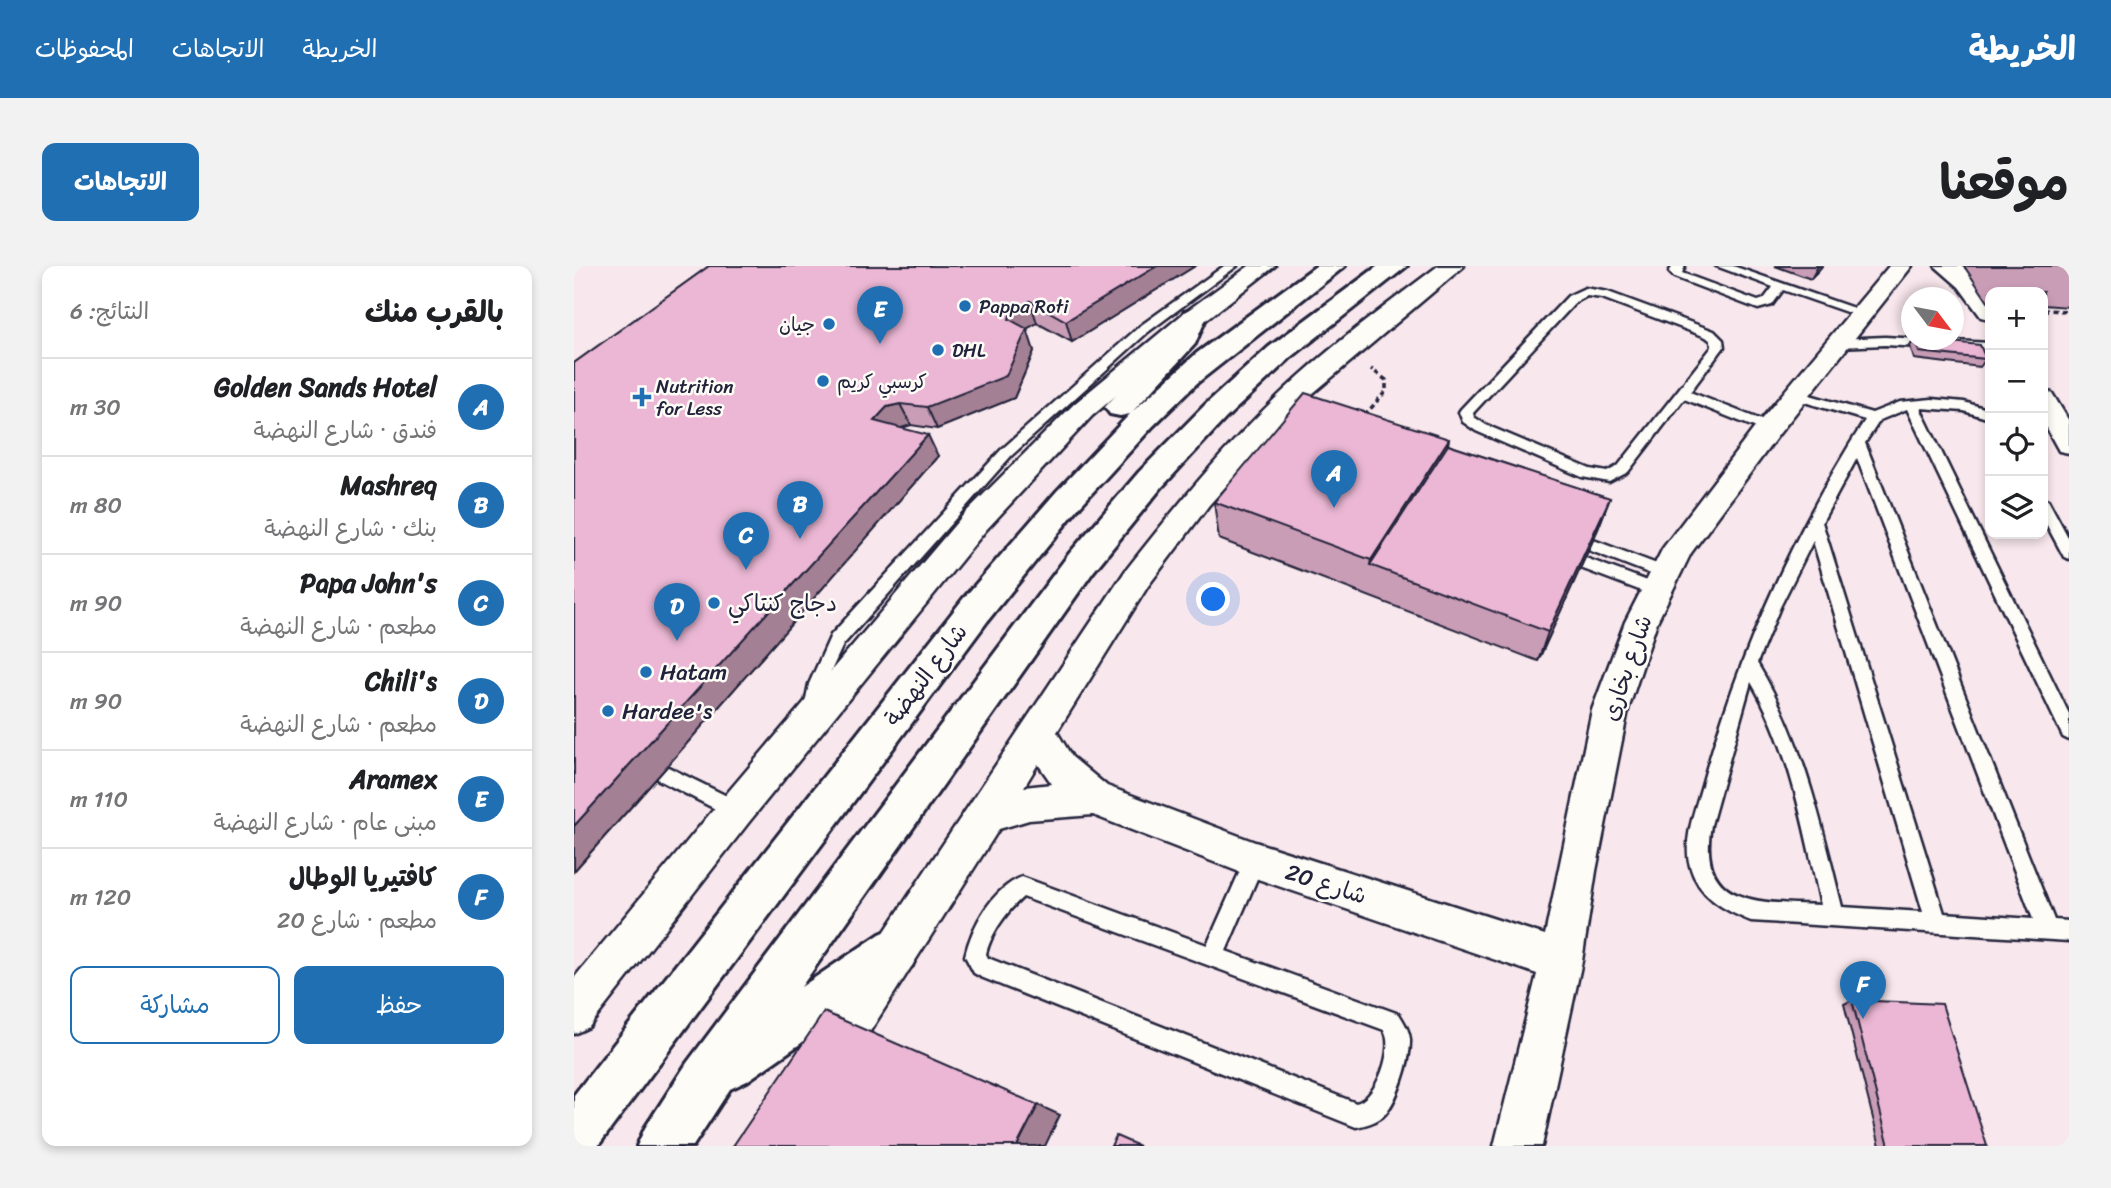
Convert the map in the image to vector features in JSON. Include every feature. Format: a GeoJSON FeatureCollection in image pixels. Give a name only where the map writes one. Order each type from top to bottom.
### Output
{"type":"FeatureCollection","features":[{"type":"Feature","properties":{"kind":"main road","name":"شارع النهضة"},"geometry":{"type":"LineString","coordinates":[[574,1136],[976,609],[1102,461],[1168,394],[1246,327],[1332,266]]}},
{"type":"Feature","properties":{"kind":"main road"},"geometry":{"type":"LineString","coordinates":[[663,1146],[705,1081],[1081,563],[1150,481],[1216,411],[1279,353],[1394,266]]}},
{"type":"Feature","properties":{"kind":"main road"},"geometry":{"type":"LineString","coordinates":[[1102,461],[1099,444],[1106,425],[1185,338],[1192,318]]}},
{"type":"Feature","properties":{"kind":"main road"},"geometry":{"type":"LineString","coordinates":[[705,1081],[896,950]]}},
{"type":"Feature","properties":{"kind":"street"},"geometry":{"type":"LineString","coordinates":[[574,1012],[907,601],[984,512],[1083,410],[1192,318],[1264,266]]}},
{"type":"Feature","properties":{"kind":"street"},"geometry":{"type":"LineString","coordinates":[[770,1146],[986,816],[1137,578],[1344,351],[1453,266]]}},
{"type":"Feature","properties":{"kind":"street","name":"شارع بخارى"},"geometry":{"type":"LineString","coordinates":[[1518,1146],[1561,961],[1576,871],[1610,710],[1659,581],[1678,548],[1769,428],[1901,266]]}},
{"type":"Feature","properties":{"kind":"street"},"geometry":{"type":"LineString","coordinates":[[1946,266],[1967,282],[1985,305]]}},
{"type":"Feature","properties":{"kind":"street"},"geometry":{"type":"LineString","coordinates":[[2048,408],[2069,444]]}},
{"type":"Feature","properties":{"kind":"street","name":"شارع 20"},"geometry":{"type":"LineString","coordinates":[[1038,731],[1059,768],[1094,798],[1255,860],[1561,961]]}},
{"type":"Feature","properties":{"kind":"street","name":"شارع 20"},"geometry":{"type":"LineString","coordinates":[[986,816],[1029,803],[1094,798]]}},
{"type":"Feature","properties":{"kind":"lane"},"geometry":{"type":"LineString","coordinates":[[811,720],[816,684],[822,666],[837,640],[1006,453],[1144,329],[1231,266]]}},
{"type":"Feature","properties":{"kind":"lane"},"geometry":{"type":"LineString","coordinates":[[1679,266],[1675,272],[1678,275],[1758,304],[1768,302],[1780,286]]}},
{"type":"Feature","properties":{"kind":"lane"},"geometry":{"type":"LineString","coordinates":[[1722,266],[1862,313]]}},
{"type":"Feature","properties":{"kind":"lane"},"geometry":{"type":"LineString","coordinates":[[1585,292],[1595,292],[1661,316],[1710,334],[1717,340],[1718,347],[1683,394],[1623,469],[1609,477],[1587,474],[1481,428],[1468,419],[1466,412],[1572,299],[1585,292]]}},
{"type":"Feature","properties":{"kind":"lane"},"geometry":{"type":"LineString","coordinates":[[1838,343],[1885,341],[1985,347]]}},
{"type":"Feature","properties":{"kind":"lane"},"geometry":{"type":"LineString","coordinates":[[1683,394],[1769,428]]}},
{"type":"Feature","properties":{"kind":"lane"},"geometry":{"type":"LineString","coordinates":[[1796,395],[1874,418]]}},
{"type":"Feature","properties":{"kind":"lane"},"geometry":{"type":"LineString","coordinates":[[1912,405],[2069,732]]}},
{"type":"Feature","properties":{"kind":"lane"},"geometry":{"type":"LineString","coordinates":[[1985,413],[1964,405],[1912,405],[1889,410],[1874,418],[1815,523],[1772,608],[1749,664],[1710,790],[1698,858],[1703,874],[1715,891],[1732,904],[1751,911],[2069,931]]}},
{"type":"Feature","properties":{"kind":"lane"},"geometry":{"type":"LineString","coordinates":[[1858,443],[2047,929]]}},
{"type":"Feature","properties":{"kind":"lane"},"geometry":{"type":"LineString","coordinates":[[2048,513],[2069,553]]}},
{"type":"Feature","properties":{"kind":"lane"},"geometry":{"type":"LineString","coordinates":[[1815,523],[1937,923]]}},
{"type":"Feature","properties":{"kind":"lane"},"geometry":{"type":"LineString","coordinates":[[1591,545],[1659,581]]}},
{"type":"Feature","properties":{"kind":"lane"},"geometry":{"type":"LineString","coordinates":[[1583,563],[1659,581]]}},
{"type":"Feature","properties":{"kind":"lane"},"geometry":{"type":"LineString","coordinates":[[1749,664],[1769,696],[1785,730],[1834,917]]}},
{"type":"Feature","properties":{"kind":"lane"},"geometry":{"type":"LineString","coordinates":[[662,772],[736,810]]}},
{"type":"Feature","properties":{"kind":"lane"},"geometry":{"type":"LineString","coordinates":[[1213,956],[1255,860]]}},
{"type":"Feature","properties":{"kind":"lane"},"geometry":{"type":"LineString","coordinates":[[1022,887],[1213,956],[1391,1021],[1397,1030],[1399,1041],[1380,1104],[1374,1111],[1356,1115],[981,966],[975,956],[978,944],[1006,897],[1022,887]]}},
{"type":"Feature","properties":{"kind":"path"},"geometry":{"type":"LineString","coordinates":[[2048,310],[2069,311]]}},
{"type":"Feature","properties":{"kind":"path"},"geometry":{"type":"LineString","coordinates":[[1362,422],[1368,410],[1386,391],[1386,380],[1368,367]]}},
{"type":"Feature","properties":{"kind":"building"},"geometry":{"type":"Polygon","coordinates":[[[709,266],[1157,266],[1066,321],[1030,301],[1011,312],[1009,319],[1027,329],[1006,376],[927,407],[900,404],[887,407],[874,421],[928,435],[574,826],[574,363],[709,266]]]}},
{"type":"Feature","properties":{"kind":"building"},"geometry":{"type":"Polygon","coordinates":[[[1964,343],[1980,345],[1985,359],[1919,352],[1964,350],[1964,343]]]}},
{"type":"Feature","properties":{"kind":"building"},"geometry":{"type":"Polygon","coordinates":[[[1305,393],[1449,439],[1371,560],[1214,502],[1305,393]]]}},
{"type":"Feature","properties":{"kind":"building"},"geometry":{"type":"Polygon","coordinates":[[[1448,445],[1610,498],[1548,632],[1370,565],[1448,445]]]}},
{"type":"Feature","properties":{"kind":"building"},"geometry":{"type":"Polygon","coordinates":[[[1852,1000],[1942,1004],[1987,1146],[1889,1146],[1852,1000]]]}},
{"type":"Feature","properties":{"kind":"building"},"geometry":{"type":"Polygon","coordinates":[[[824,1012],[1038,1105],[1017,1146],[733,1146],[824,1012]]]}},
{"type":"Feature","properties":{"kind":"building"},"geometry":{"type":"Polygon","coordinates":[[[1116,1136],[1139,1146],[1111,1146],[1116,1136]]]}},
{"type":"Feature","properties":{"kind":"place","name":"Pappa Roti"},"geometry":{"type":"Point","coordinates":[965,306]}},
{"type":"Feature","properties":{"kind":"place","name":"جيان"},"geometry":{"type":"Point","coordinates":[829,324]}},
{"type":"Feature","properties":{"kind":"place","name":"Aramex"},"geometry":{"type":"Point","coordinates":[880,344]}},
{"type":"Feature","properties":{"kind":"place","name":"DHL"},"geometry":{"type":"Point","coordinates":[938,350]}},
{"type":"Feature","properties":{"kind":"place","name":"كرسبي كريم"},"geometry":{"type":"Point","coordinates":[823,381]}},
{"type":"Feature","properties":{"kind":"place","name":"Nutrition for Less"},"geometry":{"type":"Point","coordinates":[642,397]}},
{"type":"Feature","properties":{"kind":"place","name":"Golden Sands Hotel"},"geometry":{"type":"Point","coordinates":[1334,508]}},
{"type":"Feature","properties":{"kind":"place","name":"Mashreq"},"geometry":{"type":"Point","coordinates":[800,539]}},
{"type":"Feature","properties":{"kind":"place","name":"Papa John's"},"geometry":{"type":"Point","coordinates":[746,570]}},
{"type":"Feature","properties":{"kind":"place","name":"دجاج كنتاكي"},"geometry":{"type":"Point","coordinates":[714,603]}},
{"type":"Feature","properties":{"kind":"place","name":"Chili's"},"geometry":{"type":"Point","coordinates":[677,641]}},
{"type":"Feature","properties":{"kind":"place","name":"Hatam"},"geometry":{"type":"Point","coordinates":[646,672]}},
{"type":"Feature","properties":{"kind":"place","name":"Hardee's"},"geometry":{"type":"Point","coordinates":[608,711]}},
{"type":"Feature","properties":{"kind":"place","name":"كافتيريا الوطال"},"geometry":{"type":"Point","coordinates":[1863,1019]}}]}
